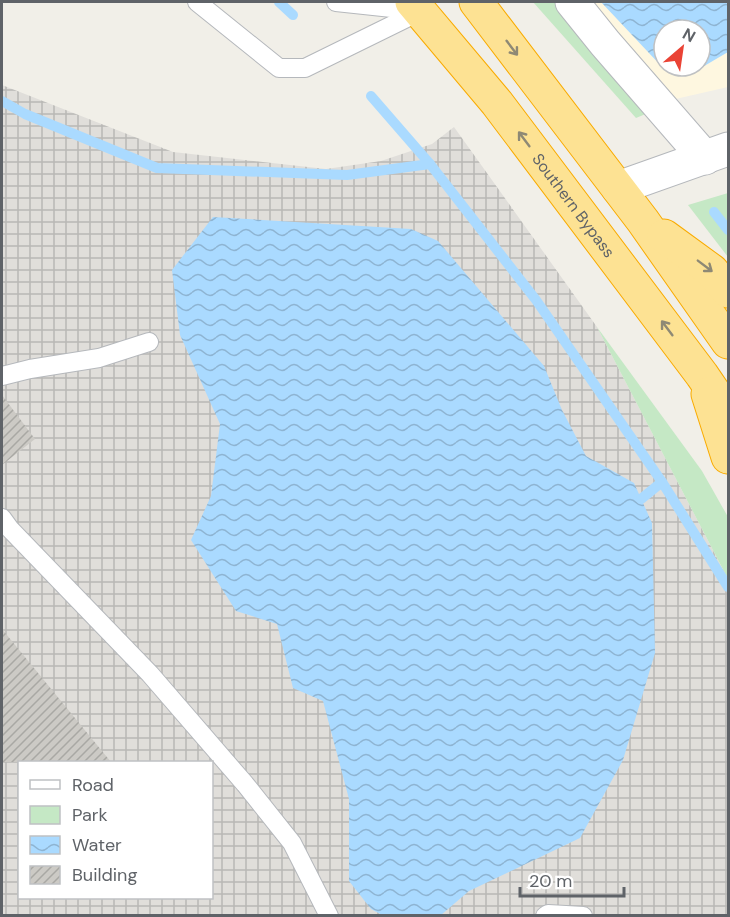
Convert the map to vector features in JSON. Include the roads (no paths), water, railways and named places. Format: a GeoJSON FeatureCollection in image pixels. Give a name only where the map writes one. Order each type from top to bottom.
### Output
{"type":"FeatureCollection","features":[{"type":"Feature","properties":{"kind":"highway"},"geometry":{"type":"LineString","coordinates":[[476,2],[643,221],[729,342]]}},
{"type":"Feature","properties":{"kind":"highway","name":"Southern Bypass"},"geometry":{"type":"LineString","coordinates":[[417,6],[496,102],[729,413]]}},
{"type":"Feature","properties":{"kind":"highway"},"geometry":{"type":"LineString","coordinates":[[643,221],[712,270],[729,291]]}},
{"type":"Feature","properties":{"kind":"highway"},"geometry":{"type":"LineString","coordinates":[[702,375],[729,457]]}},
{"type":"Feature","properties":{"kind":"street"},"geometry":{"type":"LineString","coordinates":[[572,2],[605,43],[717,153],[618,188]]}},
{"type":"Feature","properties":{"kind":"lane"},"geometry":{"type":"LineString","coordinates":[[197,2],[279,68],[305,68],[417,6]]}},
{"type":"Feature","properties":{"kind":"lane"},"geometry":{"type":"LineString","coordinates":[[336,2],[417,6]]}},
{"type":"Feature","properties":{"kind":"lane"},"geometry":{"type":"LineString","coordinates":[[2,376],[99,358],[148,342]]}},
{"type":"Feature","properties":{"kind":"lane"},"geometry":{"type":"LineString","coordinates":[[2,518],[150,674],[245,784],[292,843],[329,915]]}},
{"type":"Feature","properties":{"kind":"lane"},"geometry":{"type":"LineString","coordinates":[[545,915],[583,915]]}},
{"type":"Feature","properties":{"kind":"water"},"geometry":{"type":"Polygon","coordinates":[[[601,2],[728,2],[728,52],[712,61],[712,18],[652,18],[652,56],[601,2]]]}},
{"type":"Feature","properties":{"kind":"water"},"geometry":{"type":"Polygon","coordinates":[[[213,217],[411,229],[438,241],[544,366],[562,410],[586,456],[634,483],[652,523],[655,653],[623,760],[580,838],[469,891],[441,915],[382,915],[371,909],[349,881],[349,799],[323,701],[293,688],[277,624],[236,611],[191,540],[211,496],[220,424],[180,335],[172,270],[213,217]]]}},
{"type":"Feature","properties":{"kind":"waterway"},"geometry":{"type":"LineString","coordinates":[[279,2],[293,15]]}},
{"type":"Feature","properties":{"kind":"waterway"},"geometry":{"type":"LineString","coordinates":[[371,96],[430,164],[536,300],[662,482]]}},
{"type":"Feature","properties":{"kind":"waterway"},"geometry":{"type":"LineString","coordinates":[[2,101],[25,114],[157,168],[347,175],[430,164]]}},
{"type":"Feature","properties":{"kind":"waterway"},"geometry":{"type":"LineString","coordinates":[[714,212],[728,230]]}},
{"type":"Feature","properties":{"kind":"waterway"},"geometry":{"type":"LineString","coordinates":[[641,499],[662,482],[728,587]]}}]}
